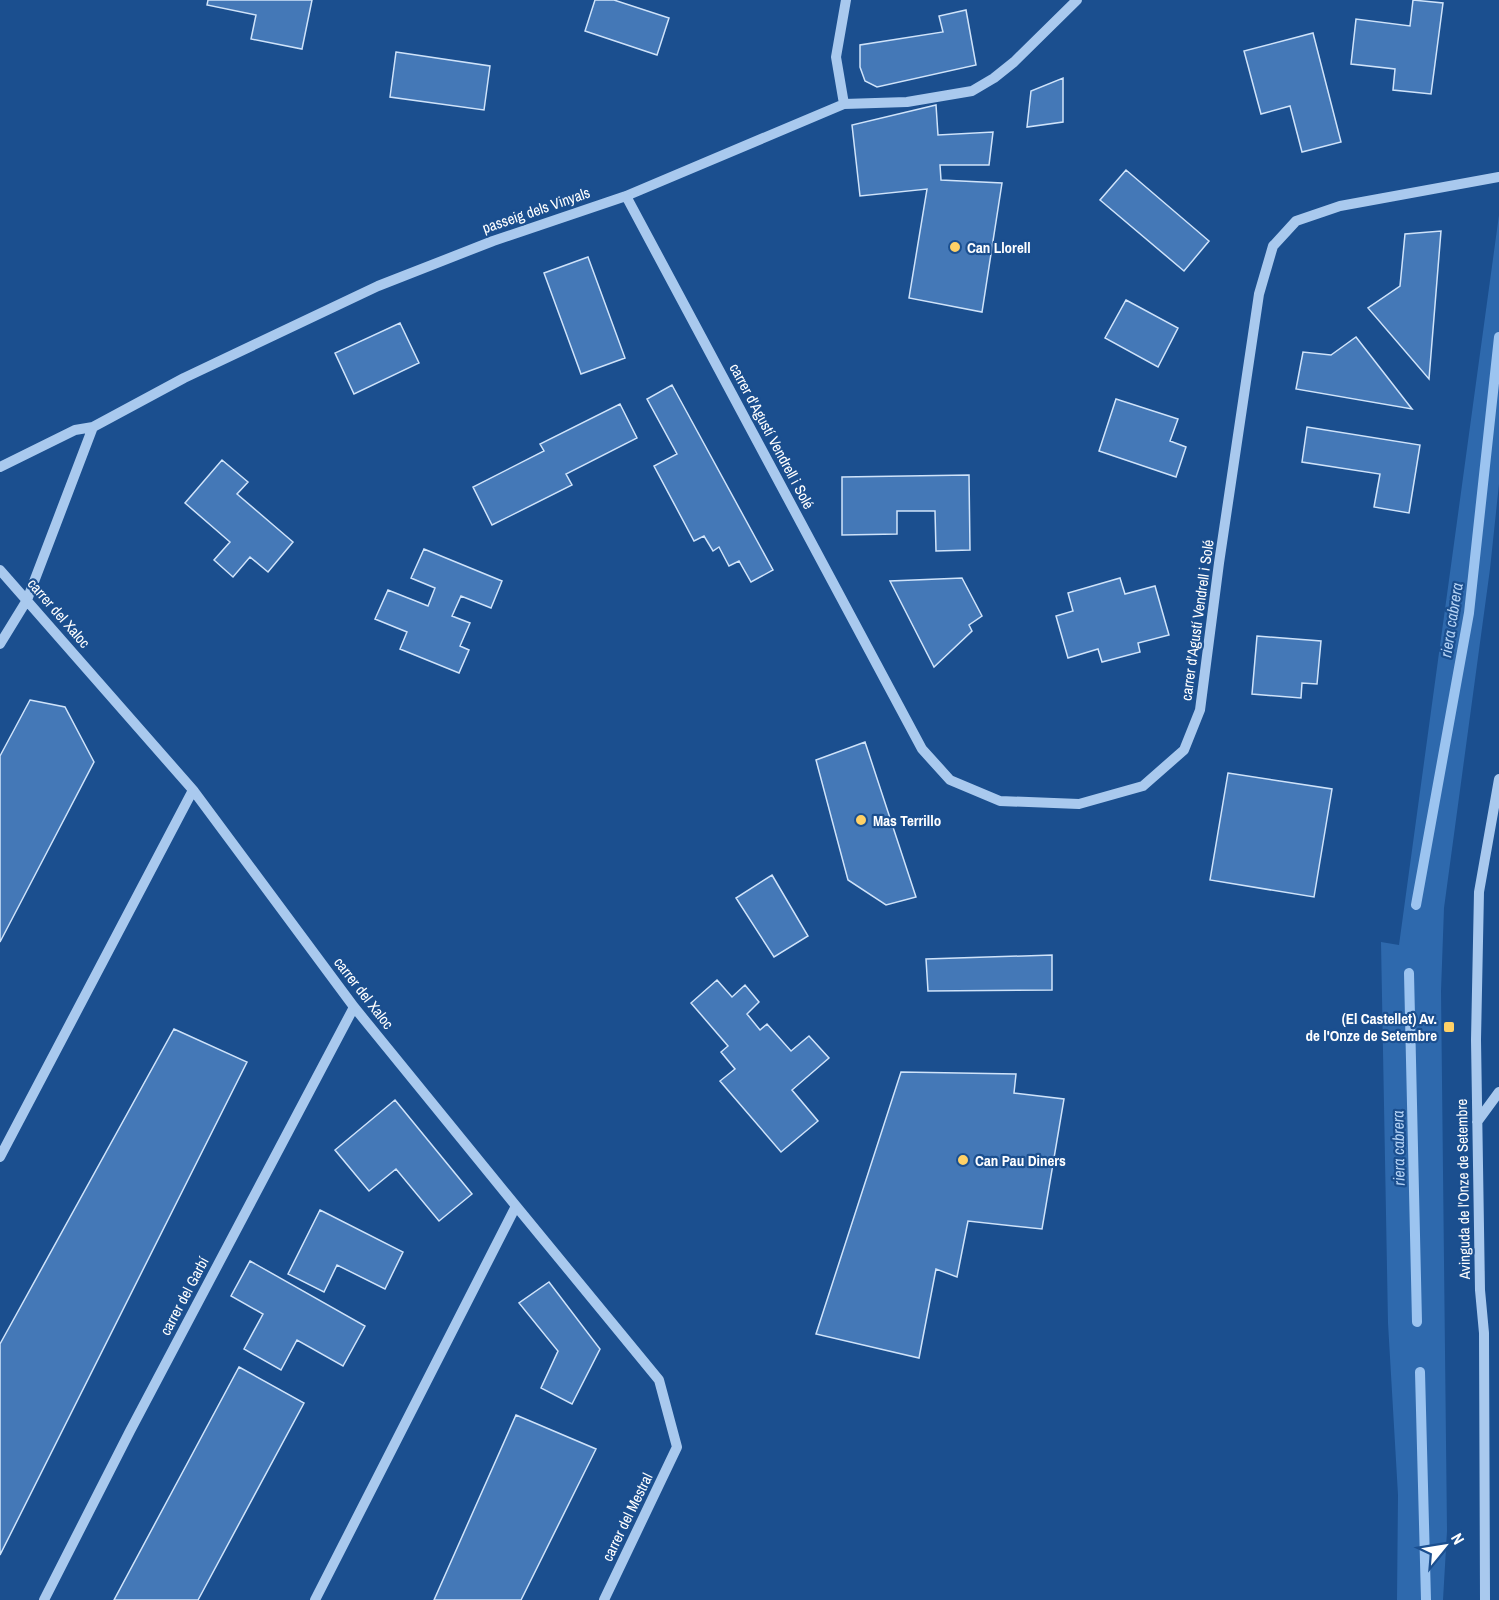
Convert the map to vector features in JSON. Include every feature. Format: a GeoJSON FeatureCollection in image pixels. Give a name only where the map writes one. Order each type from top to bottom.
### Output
{"type":"FeatureCollection","features":[{"type":"Feature","properties":{"kind":"street"},"geometry":{"type":"LineString","coordinates":[[844,104],[836,57],[846,0]]}},
{"type":"Feature","properties":{"kind":"street","name":"passeig dels Vinyals"},"geometry":{"type":"LineString","coordinates":[[0,467],[75,430],[93,427],[194,373],[378,286],[493,241],[626,196],[844,104],[907,102],[972,91],[994,78],[1014,62],[1077,0]]}},
{"type":"Feature","properties":{"kind":"street","name":"carrer d'Agustí Vendrell i Solé"},"geometry":{"type":"LineString","coordinates":[[626,196],[922,749],[950,780],[1000,801],[1079,804],[1143,786],[1184,750],[1200,710],[1259,294],[1273,246],[1296,221],[1340,206],[1499,177]]}},
{"type":"Feature","properties":{"kind":"street"},"geometry":{"type":"LineString","coordinates":[[0,644],[27,600],[93,427]]}},
{"type":"Feature","properties":{"kind":"street","name":"carrer del Xaloc"},"geometry":{"type":"LineString","coordinates":[[0,570],[194,790],[354,1006],[659,1380],[677,1447]]}},
{"type":"Feature","properties":{"kind":"street","name":"Avinguda de l'Onze de Setembre"},"geometry":{"type":"LineString","coordinates":[[1485,1600],[1484,1333],[1480,1290],[1476,1007],[1479,892],[1499,779]]}},
{"type":"Feature","properties":{"kind":"street"},"geometry":{"type":"LineString","coordinates":[[0,1157],[194,790]]}},
{"type":"Feature","properties":{"kind":"street","name":"carrer del Garbí"},"geometry":{"type":"LineString","coordinates":[[44,1600],[135,1420],[354,1006]]}},
{"type":"Feature","properties":{"kind":"street"},"geometry":{"type":"LineString","coordinates":[[1477,1122],[1499,1092]]}},
{"type":"Feature","properties":{"kind":"street"},"geometry":{"type":"LineString","coordinates":[[315,1600],[516,1206]]}},
{"type":"Feature","properties":{"kind":"street","name":"carrer del Mestral"},"geometry":{"type":"LineString","coordinates":[[604,1600],[677,1447]]}},
{"type":"Feature","properties":{"kind":"shaded area"},"geometry":{"type":"Polygon","coordinates":[[[1499,215],[1499,484],[1490,569],[1444,908],[1441,991],[1447,1531],[1443,1600],[1397,1600],[1398,1495],[1388,1323],[1381,942],[1399,945],[1499,215]]]}},
{"type":"Feature","properties":{"kind":"building"},"geometry":{"type":"Polygon","coordinates":[[[208,0],[312,0],[302,49],[251,39],[256,15],[207,5],[208,0]]]}},
{"type":"Feature","properties":{"kind":"building"},"geometry":{"type":"Polygon","coordinates":[[[595,0],[614,0],[669,18],[657,55],[585,31],[595,0]]]}},
{"type":"Feature","properties":{"kind":"building"},"geometry":{"type":"Polygon","coordinates":[[[1413,0],[1443,3],[1431,94],[1393,90],[1395,69],[1351,64],[1356,19],[1410,26],[1413,0]]]}},
{"type":"Feature","properties":{"kind":"building"},"geometry":{"type":"Polygon","coordinates":[[[966,10],[976,65],[877,87],[865,81],[860,67],[860,45],[943,32],[939,16],[966,10]]]}},
{"type":"Feature","properties":{"kind":"building"},"geometry":{"type":"Polygon","coordinates":[[[1313,33],[1341,142],[1302,152],[1290,106],[1261,114],[1244,51],[1313,33]]]}},
{"type":"Feature","properties":{"kind":"building"},"geometry":{"type":"Polygon","coordinates":[[[396,52],[490,66],[484,110],[390,97],[396,52]]]}},
{"type":"Feature","properties":{"kind":"building"},"geometry":{"type":"Polygon","coordinates":[[[1063,78],[1063,122],[1027,127],[1031,91],[1063,78]]]}},
{"type":"Feature","properties":{"kind":"building","name":"Can Llorell"},"geometry":{"type":"Polygon","coordinates":[[[936,105],[938,135],[993,132],[989,165],[940,165],[941,180],[1002,183],[982,312],[909,298],[927,189],[860,196],[852,125],[936,105]]]}},
{"type":"Feature","properties":{"kind":"building"},"geometry":{"type":"Polygon","coordinates":[[[1126,170],[1209,241],[1184,271],[1100,200],[1126,170]]]}},
{"type":"Feature","properties":{"kind":"building"},"geometry":{"type":"Polygon","coordinates":[[[1441,231],[1429,379],[1368,308],[1400,286],[1405,234],[1441,231]]]}},
{"type":"Feature","properties":{"kind":"building"},"geometry":{"type":"Polygon","coordinates":[[[588,257],[625,358],[581,374],[544,273],[588,257]]]}},
{"type":"Feature","properties":{"kind":"building"},"geometry":{"type":"Polygon","coordinates":[[[1126,300],[1178,328],[1158,367],[1105,338],[1126,300]]]}},
{"type":"Feature","properties":{"kind":"building"},"geometry":{"type":"Polygon","coordinates":[[[400,323],[419,363],[354,394],[335,353],[400,323]]]}},
{"type":"Feature","properties":{"kind":"building"},"geometry":{"type":"Polygon","coordinates":[[[1356,337],[1412,409],[1296,389],[1303,352],[1331,355],[1356,337]]]}},
{"type":"Feature","properties":{"kind":"building"},"geometry":{"type":"Polygon","coordinates":[[[672,385],[773,570],[751,582],[739,561],[729,566],[719,547],[713,551],[704,536],[694,541],[654,466],[677,454],[647,399],[672,385]]]}},
{"type":"Feature","properties":{"kind":"building"},"geometry":{"type":"Polygon","coordinates":[[[1116,399],[1178,419],[1170,441],[1186,447],[1176,477],[1099,451],[1116,399]]]}},
{"type":"Feature","properties":{"kind":"building"},"geometry":{"type":"Polygon","coordinates":[[[620,404],[637,438],[566,474],[572,485],[492,525],[473,487],[544,451],[540,444],[620,404]]]}},
{"type":"Feature","properties":{"kind":"building"},"geometry":{"type":"Polygon","coordinates":[[[1307,427],[1420,445],[1409,513],[1374,507],[1380,474],[1302,462],[1307,427]]]}},
{"type":"Feature","properties":{"kind":"building"},"geometry":{"type":"Polygon","coordinates":[[[222,460],[248,482],[237,494],[293,542],[268,572],[250,557],[233,577],[214,560],[230,542],[185,503],[222,460]]]}},
{"type":"Feature","properties":{"kind":"building"},"geometry":{"type":"Polygon","coordinates":[[[969,475],[970,550],[936,551],[935,511],[897,511],[897,534],[842,535],[842,477],[969,475]]]}},
{"type":"Feature","properties":{"kind":"building"},"geometry":{"type":"Polygon","coordinates":[[[424,549],[502,581],[491,608],[461,596],[452,616],[470,623],[460,646],[469,650],[459,673],[400,649],[407,632],[375,619],[388,590],[428,606],[435,588],[411,578],[424,549]]]}},
{"type":"Feature","properties":{"kind":"building"},"geometry":{"type":"Polygon","coordinates":[[[962,578],[982,616],[969,625],[972,631],[934,667],[890,581],[962,578]]]}},
{"type":"Feature","properties":{"kind":"building"},"geometry":{"type":"Polygon","coordinates":[[[1120,578],[1125,594],[1155,586],[1169,635],[1138,643],[1140,652],[1102,662],[1098,649],[1068,658],[1056,616],[1073,611],[1068,593],[1120,578]]]}},
{"type":"Feature","properties":{"kind":"building"},"geometry":{"type":"Polygon","coordinates":[[[1257,636],[1321,641],[1317,684],[1302,683],[1301,698],[1252,694],[1257,636]]]}},
{"type":"Feature","properties":{"kind":"building"},"geometry":{"type":"Polygon","coordinates":[[[30,700],[65,707],[94,762],[0,942],[0,756],[30,700]]]}},
{"type":"Feature","properties":{"kind":"building","name":"Mas Terrillo"},"geometry":{"type":"Polygon","coordinates":[[[865,742],[916,897],[886,905],[848,880],[816,760],[865,742]]]}},
{"type":"Feature","properties":{"kind":"building"},"geometry":{"type":"Polygon","coordinates":[[[1228,773],[1332,789],[1314,897],[1210,880],[1228,773]]]}},
{"type":"Feature","properties":{"kind":"building"},"geometry":{"type":"Polygon","coordinates":[[[772,875],[808,936],[774,957],[736,898],[772,875]]]}},
{"type":"Feature","properties":{"kind":"building"},"geometry":{"type":"Polygon","coordinates":[[[1052,955],[1052,990],[928,991],[926,959],[1052,955]]]}},
{"type":"Feature","properties":{"kind":"building"},"geometry":{"type":"Polygon","coordinates":[[[717,980],[732,997],[745,985],[759,1002],[747,1014],[760,1030],[767,1024],[791,1051],[809,1036],[829,1058],[792,1090],[818,1121],[781,1152],[720,1081],[735,1069],[721,1052],[728,1046],[691,1003],[717,980]]]}},
{"type":"Feature","properties":{"kind":"building"},"geometry":{"type":"Polygon","coordinates":[[[174,1029],[247,1062],[0,1555],[0,1344],[174,1029]]]}},
{"type":"Feature","properties":{"kind":"building","name":"Can Pau Diners"},"geometry":{"type":"Polygon","coordinates":[[[901,1072],[1016,1074],[1014,1093],[1064,1099],[1042,1229],[968,1221],[957,1277],[936,1269],[919,1358],[816,1334],[901,1072]]]}},
{"type":"Feature","properties":{"kind":"building"},"geometry":{"type":"Polygon","coordinates":[[[395,1100],[472,1194],[439,1221],[396,1169],[369,1191],[335,1150],[395,1100]]]}},
{"type":"Feature","properties":{"kind":"building"},"geometry":{"type":"Polygon","coordinates":[[[320,1210],[403,1252],[385,1289],[337,1265],[324,1292],[288,1274],[320,1210]]]}},
{"type":"Feature","properties":{"kind":"building"},"geometry":{"type":"Polygon","coordinates":[[[250,1261],[365,1326],[343,1366],[297,1340],[281,1370],[244,1349],[263,1314],[231,1296],[250,1261]]]}},
{"type":"Feature","properties":{"kind":"building"},"geometry":{"type":"Polygon","coordinates":[[[549,1282],[600,1349],[572,1404],[541,1388],[558,1351],[519,1303],[549,1282]]]}},
{"type":"Feature","properties":{"kind":"building"},"geometry":{"type":"Polygon","coordinates":[[[239,1367],[304,1403],[198,1600],[114,1600],[239,1367]]]}},
{"type":"Feature","properties":{"kind":"building"},"geometry":{"type":"Polygon","coordinates":[[[516,1415],[596,1449],[521,1600],[434,1600],[516,1415]]]}},
{"type":"Feature","properties":{"kind":"waterway","name":"riera cabrera"},"geometry":{"type":"LineString","coordinates":[[1416,905],[1469,613],[1499,337]]}},
{"type":"Feature","properties":{"kind":"waterway","name":"riera cabrera"},"geometry":{"type":"LineString","coordinates":[[1409,973],[1417,1322]]}},
{"type":"Feature","properties":{"kind":"waterway","name":"riera cabrera"},"geometry":{"type":"LineString","coordinates":[[1420,1372],[1426,1600]]}},
{"type":"Feature","properties":{"kind":"place","name":"Can Llorell"},"geometry":{"type":"Point","coordinates":[955,247]}},
{"type":"Feature","properties":{"kind":"place","name":"Mas Terrillo"},"geometry":{"type":"Point","coordinates":[861,820]}},
{"type":"Feature","properties":{"kind":"place","name":"(El Castellet) Av. de l'Onze de Setembre"},"geometry":{"type":"Point","coordinates":[1449,1027]}},
{"type":"Feature","properties":{"kind":"place","name":"Can Pau Diners"},"geometry":{"type":"Point","coordinates":[963,1160]}}]}
